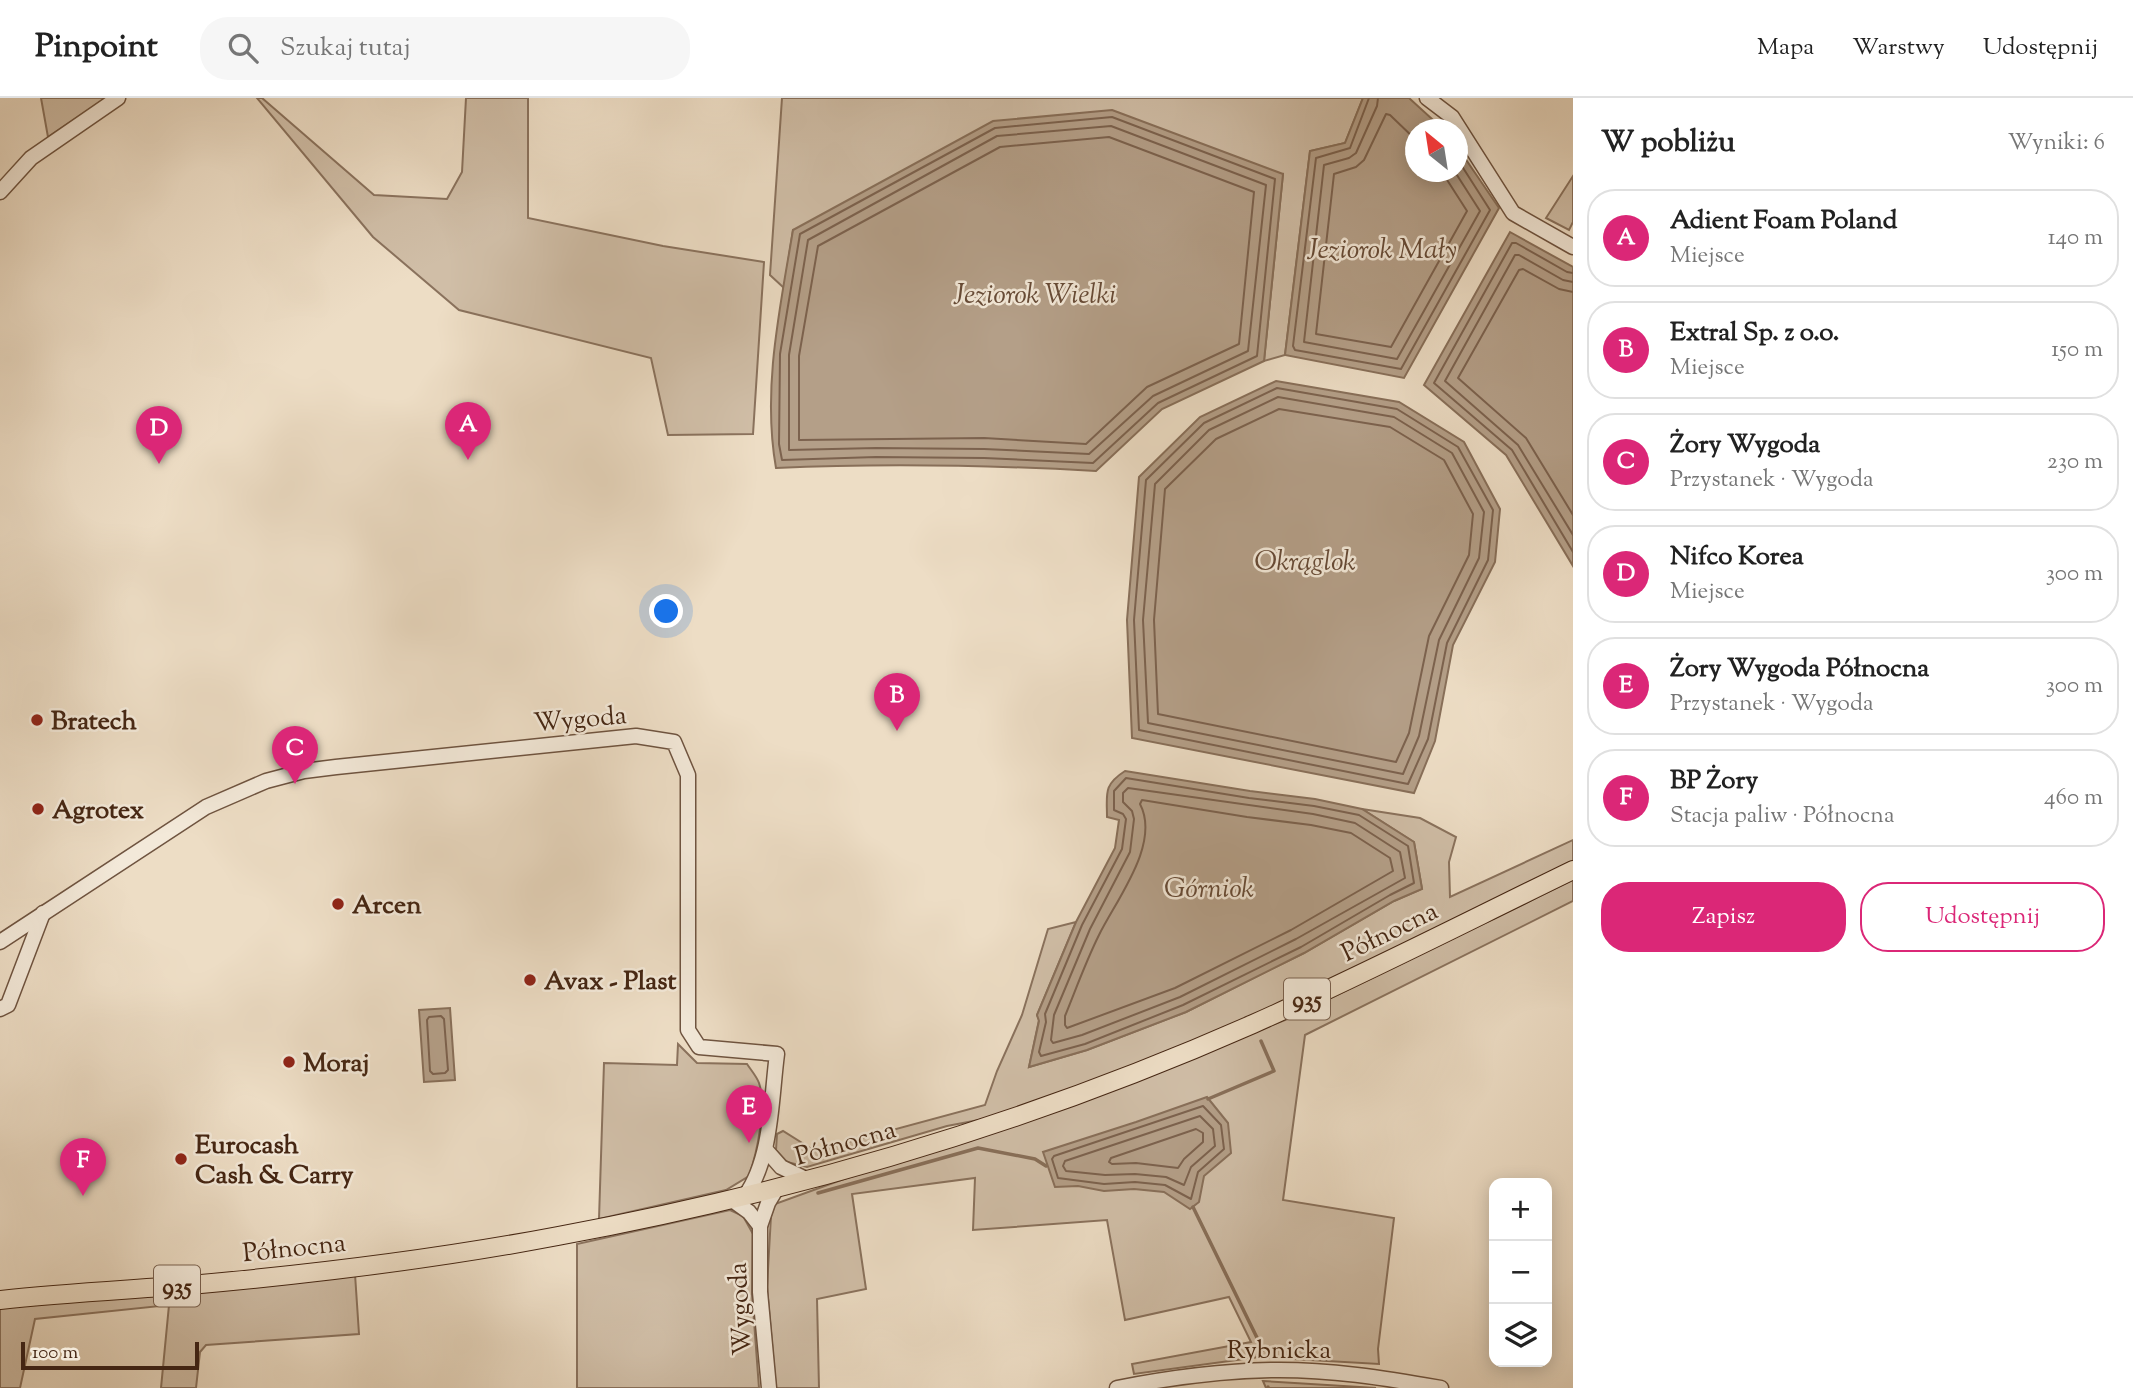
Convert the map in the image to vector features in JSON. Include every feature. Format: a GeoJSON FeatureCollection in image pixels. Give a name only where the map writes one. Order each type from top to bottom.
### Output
{"type":"FeatureCollection","features":[{"type":"Feature","properties":{"kind":"main road","name":"Północna"},"geometry":{"type":"LineString","coordinates":[[0,1300],[231,1280],[417,1259],[556,1237],[738,1198],[807,1180],[982,1128],[1181,1054],[1338,985],[1573,870]]}},
{"type":"Feature","properties":{"kind":"street"},"geometry":{"type":"LineString","coordinates":[[0,192],[31,158],[118,98]]}},
{"type":"Feature","properties":{"kind":"street"},"geometry":{"type":"LineString","coordinates":[[1427,98],[1452,117],[1513,213],[1573,247]]}},
{"type":"Feature","properties":{"kind":"street","name":"Wygoda"},"geometry":{"type":"LineString","coordinates":[[0,942],[205,807],[266,781],[304,771],[336,767],[636,736],[674,742],[688,775],[688,1030],[699,1047],[777,1055],[766,1150],[760,1171],[738,1198]]}},
{"type":"Feature","properties":{"kind":"street"},"geometry":{"type":"LineString","coordinates":[[0,1009],[8,1005],[43,913]]}},
{"type":"Feature","properties":{"kind":"street"},"geometry":{"type":"LineString","coordinates":[[766,1150],[781,1167],[807,1180]]}},
{"type":"Feature","properties":{"kind":"street"},"geometry":{"type":"LineString","coordinates":[[760,1226],[777,1188]]}},
{"type":"Feature","properties":{"kind":"street"},"geometry":{"type":"LineString","coordinates":[[738,1198],[760,1226]]}},
{"type":"Feature","properties":{"kind":"street","name":"Wygoda"},"geometry":{"type":"LineString","coordinates":[[760,1226],[760,1292],[769,1388]]}},
{"type":"Feature","properties":{"kind":"street","name":"Rybnicka"},"geometry":{"type":"LineString","coordinates":[[1117,1388],[1197,1375],[1273,1370],[1376,1377],[1441,1388]]}},
{"type":"Feature","properties":{"kind":"shaded area"},"geometry":{"type":"Polygon","coordinates":[[[41,98],[106,98],[48,137],[41,98]]]}},
{"type":"Feature","properties":{"kind":"shaded area"},"geometry":{"type":"Polygon","coordinates":[[[257,98],[262,98],[374,195],[447,199],[462,172],[466,98],[528,98],[528,218],[663,246],[764,262],[753,434],[668,435],[651,358],[459,310],[373,237],[257,98]]]}},
{"type":"Feature","properties":{"kind":"shaded area"},"geometry":{"type":"Polygon","coordinates":[[[782,98],[1363,98],[1345,143],[1310,151],[1285,355],[1264,361],[1283,174],[793,230],[784,288],[770,275],[782,98]]]}},
{"type":"Feature","properties":{"kind":"shaded area"},"geometry":{"type":"Polygon","coordinates":[[[1573,176],[1573,222],[1569,230],[1546,218],[1573,176]]]}},
{"type":"Feature","properties":{"kind":"shaded area"},"geometry":{"type":"Polygon","coordinates":[[[1362,809],[1420,818],[1456,837],[1449,862],[1450,897],[1573,840],[1573,861],[1256,1016],[1094,1082],[984,1119],[947,1126],[807,1167],[787,1162],[776,1150],[777,1134],[783,1131],[815,1151],[985,1105],[1022,1015],[1048,929],[1076,922],[1037,1015],[1039,1020],[1029,1067],[1087,1050],[1186,1012],[1304,953],[1394,901],[1422,889],[1414,842],[1362,809]]]}},
{"type":"Feature","properties":{"kind":"shaded area"},"geometry":{"type":"Polygon","coordinates":[[[1573,880],[1573,901],[1305,1035],[1283,1200],[1394,1218],[1378,1349],[1379,1364],[1259,1357],[1134,1374],[1132,1364],[1251,1342],[1229,1297],[1125,1320],[1107,1220],[973,1230],[975,1178],[852,1194],[866,1289],[817,1299],[819,1388],[776,1388],[767,1287],[771,1216],[775,1204],[844,1179],[1030,1120],[1290,1018],[1573,880]]]}},
{"type":"Feature","properties":{"kind":"shaded area"},"geometry":{"type":"Polygon","coordinates":[[[678,1044],[697,1063],[747,1064],[757,1078],[762,1104],[758,1143],[749,1176],[726,1190],[599,1219],[604,1063],[677,1065],[678,1044]]]}},
{"type":"Feature","properties":{"kind":"shaded area"},"geometry":{"type":"Polygon","coordinates":[[[730,1210],[743,1216],[753,1234],[752,1294],[759,1388],[577,1388],[577,1244],[730,1210]]]}},
{"type":"Feature","properties":{"kind":"shaded area"},"geometry":{"type":"Polygon","coordinates":[[[355,1274],[359,1334],[206,1345],[200,1352],[196,1388],[161,1388],[169,1305],[35,1319],[20,1388],[0,1388],[0,1308],[355,1274]]]}},
{"type":"Feature","properties":{"kind":"shaded area"},"geometry":{"type":"Polygon","coordinates":[[[1263,1381],[1376,1388],[1266,1388],[1263,1381]]]}},
{"type":"Feature","properties":{"kind":"water","name":"Jeziorok Mały"},"geometry":{"type":"Polygon","coordinates":[[[1363,98],[1409,98],[1432,119],[1405,119],[1405,182],[1468,182],[1468,163],[1499,208],[1404,378],[1285,355],[1310,151],[1345,143],[1363,98]]]}},
{"type":"Feature","properties":{"kind":"water","name":"Jeziorok Wielki"},"geometry":{"type":"Polygon","coordinates":[[[1112,110],[1283,174],[1264,361],[1162,409],[1096,471],[936,465],[776,468],[771,408],[774,349],[793,230],[993,121],[1112,110]]]}},
{"type":"Feature","properties":{"kind":"water"},"geometry":{"type":"Polygon","coordinates":[[[1510,232],[1573,267],[1573,566],[1506,455],[1424,385],[1510,232]]]}},
{"type":"Feature","properties":{"kind":"water","name":"Okrąglok"},"geometry":{"type":"Polygon","coordinates":[[[1276,381],[1399,402],[1464,442],[1500,509],[1495,562],[1453,645],[1435,741],[1414,793],[1132,738],[1127,620],[1139,477],[1200,417],[1276,381]]]}},
{"type":"Feature","properties":{"kind":"water","name":"Górniok"},"geometry":{"type":"Polygon","coordinates":[[[1125,771],[1315,799],[1362,809],[1414,842],[1422,889],[1394,901],[1304,953],[1186,1012],[1087,1050],[1029,1067],[1039,1021],[1037,1015],[1076,922],[1115,848],[1119,820],[1107,817],[1107,796],[1113,781],[1125,771]]]}},
{"type":"Feature","properties":{"kind":"water"},"geometry":{"type":"Polygon","coordinates":[[[450,1008],[455,1080],[424,1082],[419,1010],[450,1008]]]}},
{"type":"Feature","properties":{"kind":"water"},"geometry":{"type":"Polygon","coordinates":[[[1207,1097],[1228,1123],[1231,1153],[1204,1176],[1199,1202],[1190,1209],[1164,1192],[1055,1187],[1043,1152],[1207,1097]]]}},
{"type":"Feature","properties":{"kind":"waterway"},"geometry":{"type":"LineString","coordinates":[[1208,1099],[1274,1071],[1261,1041]]}},
{"type":"Feature","properties":{"kind":"waterway"},"geometry":{"type":"LineString","coordinates":[[818,1193],[978,1148],[1035,1159],[1046,1166]]}},
{"type":"Feature","properties":{"kind":"waterway"},"geometry":{"type":"LineString","coordinates":[[1193,1207],[1263,1350]]}},
{"type":"Feature","properties":{"kind":"place","name":"Adient Foam Poland"},"geometry":{"type":"Point","coordinates":[468,460]}},
{"type":"Feature","properties":{"kind":"place","name":"Nifco Korea"},"geometry":{"type":"Point","coordinates":[159,464]}},
{"type":"Feature","properties":{"kind":"place","name":"Bratech"},"geometry":{"type":"Point","coordinates":[37,720]}},
{"type":"Feature","properties":{"kind":"place","name":"Extral Sp. z o.o."},"geometry":{"type":"Point","coordinates":[897,731]}},
{"type":"Feature","properties":{"kind":"place","name":"Żory Wygoda"},"geometry":{"type":"Point","coordinates":[295,784]}},
{"type":"Feature","properties":{"kind":"place","name":"Agrotex"},"geometry":{"type":"Point","coordinates":[38,809]}},
{"type":"Feature","properties":{"kind":"place","name":"Arcen"},"geometry":{"type":"Point","coordinates":[338,904]}},
{"type":"Feature","properties":{"kind":"place","name":"Avax - Plast"},"geometry":{"type":"Point","coordinates":[530,980]}},
{"type":"Feature","properties":{"kind":"place","name":"Moraj"},"geometry":{"type":"Point","coordinates":[289,1062]}},
{"type":"Feature","properties":{"kind":"place","name":"Żory Wygoda Północna"},"geometry":{"type":"Point","coordinates":[749,1143]}},
{"type":"Feature","properties":{"kind":"place","name":"Eurocash Cash & Carry"},"geometry":{"type":"Point","coordinates":[181,1159]}},
{"type":"Feature","properties":{"kind":"place","name":"BP Żory"},"geometry":{"type":"Point","coordinates":[83,1196]}}]}
